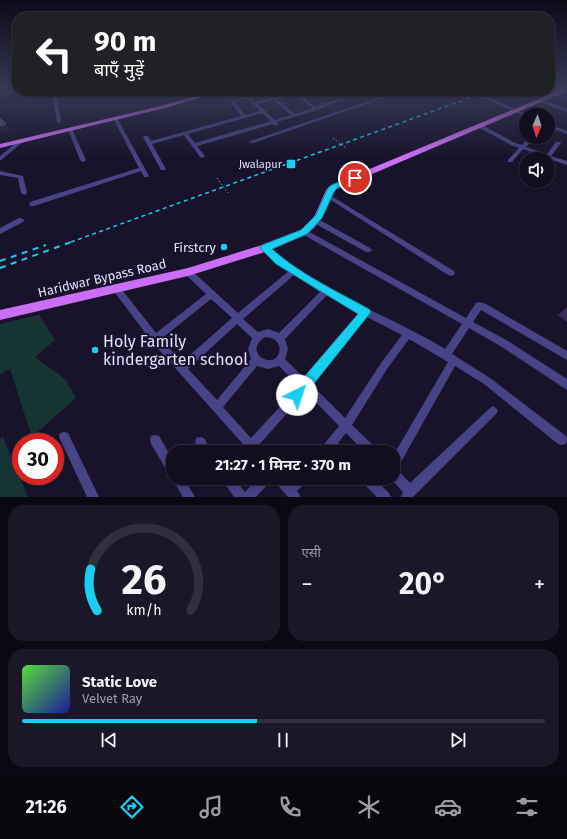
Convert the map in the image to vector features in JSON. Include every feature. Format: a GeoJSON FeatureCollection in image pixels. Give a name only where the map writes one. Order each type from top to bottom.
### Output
{"type":"FeatureCollection","features":[{"type":"Feature","properties":{"kind":"main road"},"geometry":{"type":"LineString","coordinates":[[0,145],[132,111]]}},
{"type":"Feature","properties":{"kind":"main road"},"geometry":{"type":"LineString","coordinates":[[0,145],[141,111]]}},
{"type":"Feature","properties":{"kind":"main road","name":"Haridwar Bypass Road"},"geometry":{"type":"LineString","coordinates":[[0,315],[188,272],[265,248],[304,232],[316,221],[330,190],[341,183],[517,111]]}},
{"type":"Feature","properties":{"kind":"street"},"geometry":{"type":"LineString","coordinates":[[57,111],[59,122]]}},
{"type":"Feature","properties":{"kind":"street"},"geometry":{"type":"LineString","coordinates":[[240,111],[244,116]]}},
{"type":"Feature","properties":{"kind":"street"},"geometry":{"type":"LineString","coordinates":[[149,143],[261,111]]}},
{"type":"Feature","properties":{"kind":"street"},"geometry":{"type":"LineString","coordinates":[[262,111],[283,131]]}},
{"type":"Feature","properties":{"kind":"street"},"geometry":{"type":"LineString","coordinates":[[289,111],[294,116]]}},
{"type":"Feature","properties":{"kind":"street"},"geometry":{"type":"LineString","coordinates":[[195,145],[308,111]]}},
{"type":"Feature","properties":{"kind":"street"},"geometry":{"type":"LineString","coordinates":[[251,142],[342,111]]}},
{"type":"Feature","properties":{"kind":"street"},"geometry":{"type":"LineString","coordinates":[[115,118],[146,176]]}},
{"type":"Feature","properties":{"kind":"street"},"geometry":{"type":"LineString","coordinates":[[480,126],[533,152]]}},
{"type":"Feature","properties":{"kind":"street"},"geometry":{"type":"LineString","coordinates":[[555,128],[567,134]]}},
{"type":"Feature","properties":{"kind":"street"},"geometry":{"type":"LineString","coordinates":[[70,129],[83,160]]}},
{"type":"Feature","properties":{"kind":"street"},"geometry":{"type":"LineString","coordinates":[[185,133],[202,156]]}},
{"type":"Feature","properties":{"kind":"street"},"geometry":{"type":"LineString","coordinates":[[146,137],[162,169]]}},
{"type":"Feature","properties":{"kind":"street"},"geometry":{"type":"LineString","coordinates":[[0,159],[21,141]]}},
{"type":"Feature","properties":{"kind":"street"},"geometry":{"type":"LineString","coordinates":[[551,152],[558,143]]}},
{"type":"Feature","properties":{"kind":"street"},"geometry":{"type":"LineString","coordinates":[[510,161],[525,144]]}},
{"type":"Feature","properties":{"kind":"street"},"geometry":{"type":"LineString","coordinates":[[555,160],[567,163]]}},
{"type":"Feature","properties":{"kind":"street"},"geometry":{"type":"LineString","coordinates":[[32,204],[142,169]]}},
{"type":"Feature","properties":{"kind":"street"},"geometry":{"type":"LineString","coordinates":[[0,173],[21,177],[24,193]]}},
{"type":"Feature","properties":{"kind":"street"},"geometry":{"type":"LineString","coordinates":[[328,196],[451,273]]}},
{"type":"Feature","properties":{"kind":"street"},"geometry":{"type":"LineString","coordinates":[[0,231],[21,220]]}},
{"type":"Feature","properties":{"kind":"street"},"geometry":{"type":"LineString","coordinates":[[316,221],[368,250]]}},
{"type":"Feature","properties":{"kind":"street"},"geometry":{"type":"LineString","coordinates":[[304,232],[505,344],[567,385]]}},
{"type":"Feature","properties":{"kind":"street"},"geometry":{"type":"LineString","coordinates":[[265,248],[280,262],[326,291],[450,357],[492,384],[562,440]]}},
{"type":"Feature","properties":{"kind":"street"},"geometry":{"type":"LineString","coordinates":[[182,368],[294,271]]}},
{"type":"Feature","properties":{"kind":"street"},"geometry":{"type":"LineString","coordinates":[[188,272],[258,338]]}},
{"type":"Feature","properties":{"kind":"street"},"geometry":{"type":"LineString","coordinates":[[116,288],[155,339],[250,445]]}},
{"type":"Feature","properties":{"kind":"street"},"geometry":{"type":"LineString","coordinates":[[280,338],[326,291]]}},
{"type":"Feature","properties":{"kind":"street"},"geometry":{"type":"LineString","coordinates":[[155,339],[212,294]]}},
{"type":"Feature","properties":{"kind":"street"},"geometry":{"type":"LineString","coordinates":[[400,453],[476,308],[483,307],[567,356]]}},
{"type":"Feature","properties":{"kind":"street"},"geometry":{"type":"LineString","coordinates":[[257,445],[366,312]]}},
{"type":"Feature","properties":{"kind":"street"},"geometry":{"type":"LineString","coordinates":[[267,334],[276,335],[280,338],[283,342],[284,351],[280,360],[271,365],[261,364],[256,360],[252,351],[258,338],[267,334]]}},
{"type":"Feature","properties":{"kind":"street"},"geometry":{"type":"LineString","coordinates":[[334,445],[384,366],[408,334]]}},
{"type":"Feature","properties":{"kind":"street"},"geometry":{"type":"LineString","coordinates":[[217,407],[256,360]]}},
{"type":"Feature","properties":{"kind":"street"},"geometry":{"type":"LineString","coordinates":[[280,360],[365,445]]}},
{"type":"Feature","properties":{"kind":"street"},"geometry":{"type":"LineString","coordinates":[[400,482],[409,494],[494,411]]}},
{"type":"Feature","properties":{"kind":"street"},"geometry":{"type":"LineString","coordinates":[[64,437],[93,497]]}},
{"type":"Feature","properties":{"kind":"street"},"geometry":{"type":"LineString","coordinates":[[155,440],[166,458]]}},
{"type":"Feature","properties":{"kind":"street"},"geometry":{"type":"LineString","coordinates":[[182,485],[189,497]]}},
{"type":"Feature","properties":{"kind":"street"},"geometry":{"type":"LineString","coordinates":[[232,485],[241,497]]}},
{"type":"Feature","properties":{"kind":"street"},"geometry":{"type":"LineString","coordinates":[[248,497],[259,485]]}},
{"type":"Feature","properties":{"kind":"street"},"geometry":{"type":"LineString","coordinates":[[285,485],[293,494],[298,485]]}},
{"type":"Feature","properties":{"kind":"street"},"geometry":{"type":"LineString","coordinates":[[373,485],[385,497]]}},
{"type":"Feature","properties":{"kind":"path"},"geometry":{"type":"LineString","coordinates":[[333,138],[347,149]]}},
{"type":"Feature","properties":{"kind":"path"},"geometry":{"type":"LineString","coordinates":[[218,178],[228,193]]}},
{"type":"Feature","properties":{"kind":"green space"},"geometry":{"type":"Polygon","coordinates":[[[39,315],[55,340],[35,357],[65,379],[76,398],[37,433],[31,433],[10,369],[0,374],[0,324],[39,315]]]}},
{"type":"Feature","properties":{"kind":"green space"},"geometry":{"type":"Polygon","coordinates":[[[3,437],[12,459],[12,485],[23,485],[28,497],[0,497],[0,439],[3,437]]]}},
{"type":"Feature","properties":{"kind":"building"},"geometry":{"type":"Polygon","coordinates":[[[0,118],[6,124],[0,126],[0,118]]]}},
{"type":"Feature","properties":{"kind":"railway"},"geometry":{"type":"LineString","coordinates":[[71,242],[433,111]]}},
{"type":"Feature","properties":{"kind":"railway"},"geometry":{"type":"LineString","coordinates":[[0,268],[74,241]]}},
{"type":"Feature","properties":{"kind":"railway"},"geometry":{"type":"LineString","coordinates":[[0,261],[46,245]]}},
{"type":"Feature","properties":{"kind":"place","name":"Jwalapur"},"geometry":{"type":"Point","coordinates":[291,164]}},
{"type":"Feature","properties":{"kind":"place","name":"Firstcry"},"geometry":{"type":"Point","coordinates":[224,247]}},
{"type":"Feature","properties":{"kind":"place","name":"Holy Family kindergarten school"},"geometry":{"type":"Point","coordinates":[95,350]}},
{"type":"Feature","properties":{"kind":"route"},"geometry":{"type":"LineString","coordinates":[[297,395],[366,312],[326,291],[280,262],[265,248],[304,232],[316,221],[330,190],[341,183],[355,178]]}}]}
